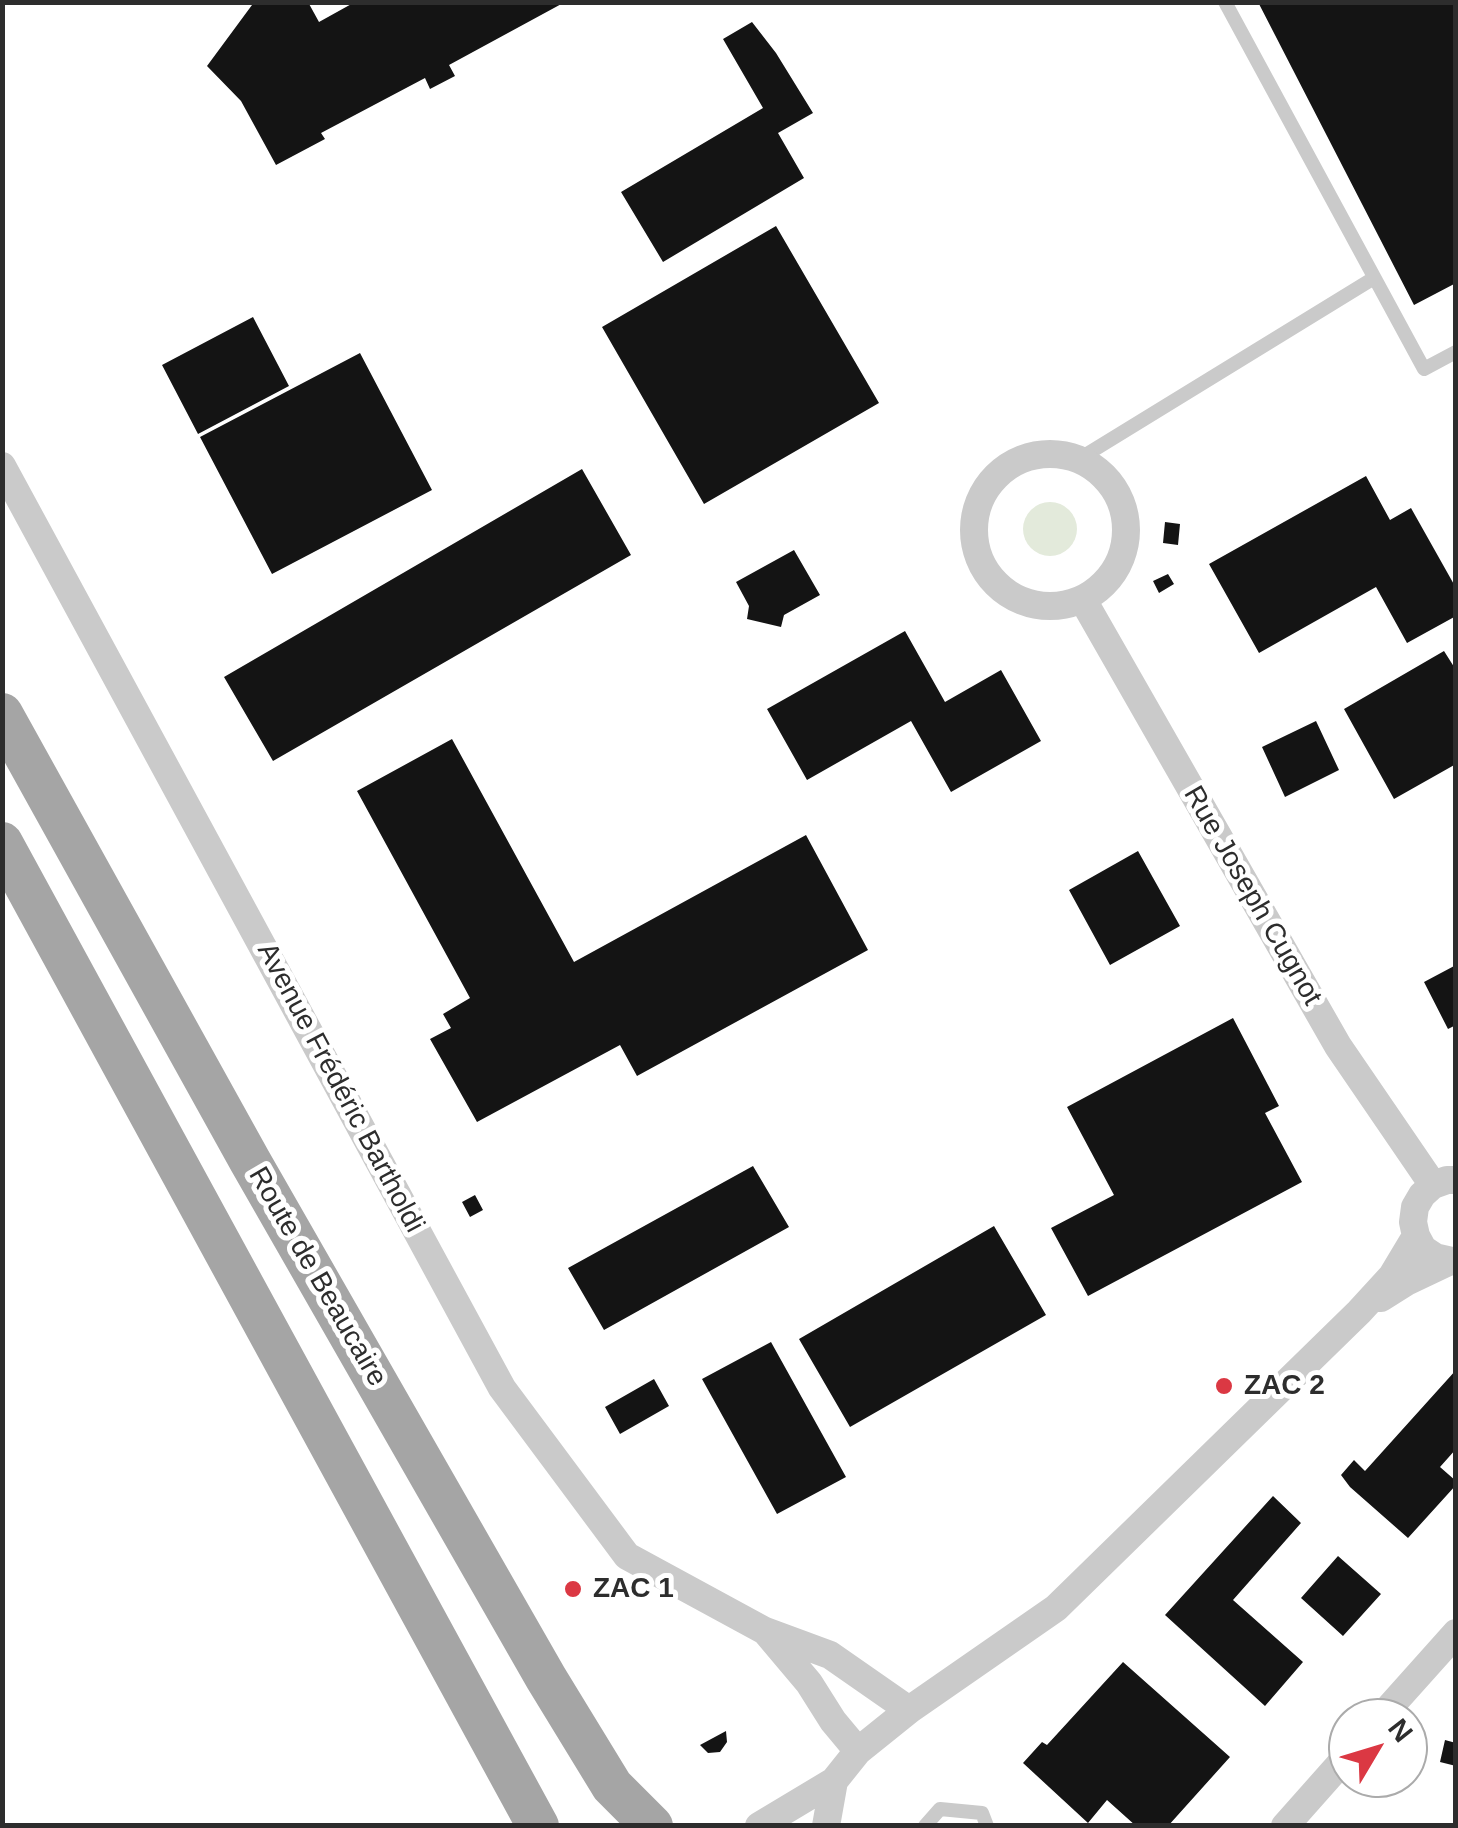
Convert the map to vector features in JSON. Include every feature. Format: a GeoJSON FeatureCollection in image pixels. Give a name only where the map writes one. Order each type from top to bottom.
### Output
{"type":"FeatureCollection","features":[{"type":"Feature","properties":{"kind":"main road","name":"Route de Beaucaire"},"geometry":{"type":"LineString","coordinates":[[2,714],[250,1161],[546,1678],[612,1786],[652,1826]]}},
{"type":"Feature","properties":{"kind":"main road"},"geometry":{"type":"LineString","coordinates":[[2,843],[538,1826]]}},
{"type":"Feature","properties":{"kind":"street"},"geometry":{"type":"LineString","coordinates":[[1054,453],[1079,459],[1101,472],[1117,492],[1126,516],[1126,541],[1119,565],[1104,586],[1083,600],[1059,607],[1034,606],[1010,596],[991,580],[978,558],[973,533],[982,496],[1006,467],[1029,456],[1054,453]]}},
{"type":"Feature","properties":{"kind":"street","name":"Avenue Frédéric Bartholdi"},"geometry":{"type":"LineString","coordinates":[[2,466],[502,1388],[627,1556],[765,1631],[830,1655],[909,1710]]}},
{"type":"Feature","properties":{"kind":"street","name":"Rue Joseph Cugnot"},"geometry":{"type":"LineString","coordinates":[[1083,600],[1338,1046],[1444,1183]]}},
{"type":"Feature","properties":{"kind":"street"},"geometry":{"type":"LineString","coordinates":[[1444,1183],[1422,1194],[1413,1222],[1423,1248],[1434,1258],[1452,1262]]}},
{"type":"Feature","properties":{"kind":"street"},"geometry":{"type":"LineString","coordinates":[[759,1826],[834,1781],[858,1751],[909,1710],[1056,1608],[1358,1312],[1392,1276],[1416,1236]]}},
{"type":"Feature","properties":{"kind":"street"},"geometry":{"type":"LineString","coordinates":[[1358,1312],[1408,1281],[1452,1262]]}},
{"type":"Feature","properties":{"kind":"street","name":"Avenue Frédéric Bartholdi"},"geometry":{"type":"LineString","coordinates":[[765,1631],[858,1751]]}},
{"type":"Feature","properties":{"kind":"street"},"geometry":{"type":"LineString","coordinates":[[1398,1698],[1456,1633]]}},
{"type":"Feature","properties":{"kind":"street"},"geometry":{"type":"LineString","coordinates":[[1285,1826],[1328,1777]]}},
{"type":"Feature","properties":{"kind":"street"},"geometry":{"type":"LineString","coordinates":[[826,1826],[834,1781]]}},
{"type":"Feature","properties":{"kind":"lane"},"geometry":{"type":"LineString","coordinates":[[1225,2],[1424,368],[1456,352]]}},
{"type":"Feature","properties":{"kind":"lane"},"geometry":{"type":"LineString","coordinates":[[1079,459],[1374,278]]}},
{"type":"Feature","properties":{"kind":"lane"},"geometry":{"type":"LineString","coordinates":[[925,1826],[940,1809],[982,1813],[987,1826]]}},
{"type":"Feature","properties":{"kind":"green space"},"geometry":{"type":"Polygon","coordinates":[[[1050,502],[1069,510],[1077,529],[1069,548],[1050,556],[1031,548],[1023,529],[1031,510],[1050,502]]]}},
{"type":"Feature","properties":{"kind":"building"},"geometry":{"type":"Polygon","coordinates":[[[257,2],[308,2],[319,22],[355,2],[565,2],[449,65],[455,76],[430,89],[425,78],[321,133],[325,139],[276,165],[241,101],[207,66],[257,2]]]}},
{"type":"Feature","properties":{"kind":"building"},"geometry":{"type":"Polygon","coordinates":[[[1258,2],[1456,2],[1456,283],[1414,305],[1258,2]]]}},
{"type":"Feature","properties":{"kind":"building"},"geometry":{"type":"Polygon","coordinates":[[[752,22],[813,113],[778,133],[804,178],[663,262],[621,192],[763,108],[723,39],[752,22]]]}},
{"type":"Feature","properties":{"kind":"building"},"geometry":{"type":"Polygon","coordinates":[[[776,226],[879,403],[704,504],[602,327],[776,226]]]}},
{"type":"Feature","properties":{"kind":"building"},"geometry":{"type":"Polygon","coordinates":[[[253,317],[289,386],[198,434],[162,365],[253,317]]]}},
{"type":"Feature","properties":{"kind":"building"},"geometry":{"type":"Polygon","coordinates":[[[360,353],[432,490],[272,574],[200,437],[360,353]]]}},
{"type":"Feature","properties":{"kind":"building"},"geometry":{"type":"Polygon","coordinates":[[[582,469],[631,555],[273,761],[224,677],[582,469]]]}},
{"type":"Feature","properties":{"kind":"building"},"geometry":{"type":"Polygon","coordinates":[[[1366,476],[1390,520],[1411,508],[1456,588],[1456,616],[1407,643],[1376,587],[1259,653],[1209,564],[1366,476]]]}},
{"type":"Feature","properties":{"kind":"building"},"geometry":{"type":"Polygon","coordinates":[[[1165,522],[1180,524],[1178,545],[1163,543],[1165,522]]]}},
{"type":"Feature","properties":{"kind":"building"},"geometry":{"type":"Polygon","coordinates":[[[794,550],[820,595],[784,615],[781,627],[747,619],[749,606],[736,582],[794,550]]]}},
{"type":"Feature","properties":{"kind":"building"},"geometry":{"type":"Polygon","coordinates":[[[1168,574],[1174,584],[1159,593],[1153,581],[1168,574]]]}},
{"type":"Feature","properties":{"kind":"building"},"geometry":{"type":"Polygon","coordinates":[[[905,631],[945,702],[1001,670],[1041,741],[951,792],[911,721],[807,780],[767,709],[905,631]]]}},
{"type":"Feature","properties":{"kind":"building"},"geometry":{"type":"Polygon","coordinates":[[[1444,651],[1456,670],[1456,764],[1394,799],[1344,709],[1444,651]]]}},
{"type":"Feature","properties":{"kind":"building"},"geometry":{"type":"Polygon","coordinates":[[[1316,721],[1339,770],[1285,797],[1262,747],[1316,721]]]}},
{"type":"Feature","properties":{"kind":"building"},"geometry":{"type":"Polygon","coordinates":[[[452,739],[574,962],[806,835],[868,950],[637,1076],[620,1045],[477,1122],[430,1039],[451,1028],[443,1014],[470,998],[357,791],[452,739]]]}},
{"type":"Feature","properties":{"kind":"building"},"geometry":{"type":"Polygon","coordinates":[[[1138,851],[1180,926],[1110,965],[1069,890],[1138,851]]]}},
{"type":"Feature","properties":{"kind":"building"},"geometry":{"type":"Polygon","coordinates":[[[1456,965],[1456,1025],[1448,1029],[1424,982],[1456,965]]]}},
{"type":"Feature","properties":{"kind":"building"},"geometry":{"type":"Polygon","coordinates":[[[1233,1018],[1279,1106],[1265,1113],[1302,1182],[1088,1296],[1051,1228],[1114,1195],[1067,1107],[1233,1018]]]}},
{"type":"Feature","properties":{"kind":"building"},"geometry":{"type":"Polygon","coordinates":[[[753,1166],[789,1227],[604,1330],[568,1268],[753,1166]]]}},
{"type":"Feature","properties":{"kind":"building"},"geometry":{"type":"Polygon","coordinates":[[[475,1195],[483,1210],[470,1217],[462,1202],[475,1195]]]}},
{"type":"Feature","properties":{"kind":"building"},"geometry":{"type":"Polygon","coordinates":[[[994,1226],[1046,1315],[850,1427],[799,1339],[994,1226]]]}},
{"type":"Feature","properties":{"kind":"building"},"geometry":{"type":"Polygon","coordinates":[[[771,1342],[846,1477],[777,1514],[702,1379],[771,1342]]]}},
{"type":"Feature","properties":{"kind":"building"},"geometry":{"type":"Polygon","coordinates":[[[1456,1370],[1456,1449],[1440,1467],[1456,1485],[1408,1538],[1341,1475],[1354,1460],[1365,1471],[1456,1370]]]}},
{"type":"Feature","properties":{"kind":"building"},"geometry":{"type":"Polygon","coordinates":[[[654,1379],[669,1406],[620,1434],[605,1407],[654,1379]]]}},
{"type":"Feature","properties":{"kind":"building"},"geometry":{"type":"Polygon","coordinates":[[[1273,1496],[1301,1523],[1233,1600],[1303,1662],[1265,1706],[1165,1615],[1273,1496]]]}},
{"type":"Feature","properties":{"kind":"building"},"geometry":{"type":"Polygon","coordinates":[[[1338,1556],[1381,1594],[1343,1636],[1301,1598],[1338,1556]]]}},
{"type":"Feature","properties":{"kind":"building"},"geometry":{"type":"Polygon","coordinates":[[[1123,1662],[1230,1757],[1168,1826],[1136,1826],[1107,1800],[1088,1823],[1023,1763],[1042,1742],[1047,1745],[1123,1662]]]}},
{"type":"Feature","properties":{"kind":"building"},"geometry":{"type":"Polygon","coordinates":[[[726,1731],[727,1742],[720,1752],[708,1753],[700,1745],[726,1731]]]}},
{"type":"Feature","properties":{"kind":"building"},"geometry":{"type":"Polygon","coordinates":[[[1445,1740],[1456,1743],[1456,1766],[1440,1762],[1445,1740]]]}},
{"type":"Feature","properties":{"kind":"place","name":"ZAC 2"},"geometry":{"type":"Point","coordinates":[1224,1386]}},
{"type":"Feature","properties":{"kind":"place","name":"ZAC 1"},"geometry":{"type":"Point","coordinates":[573,1589]}}]}
